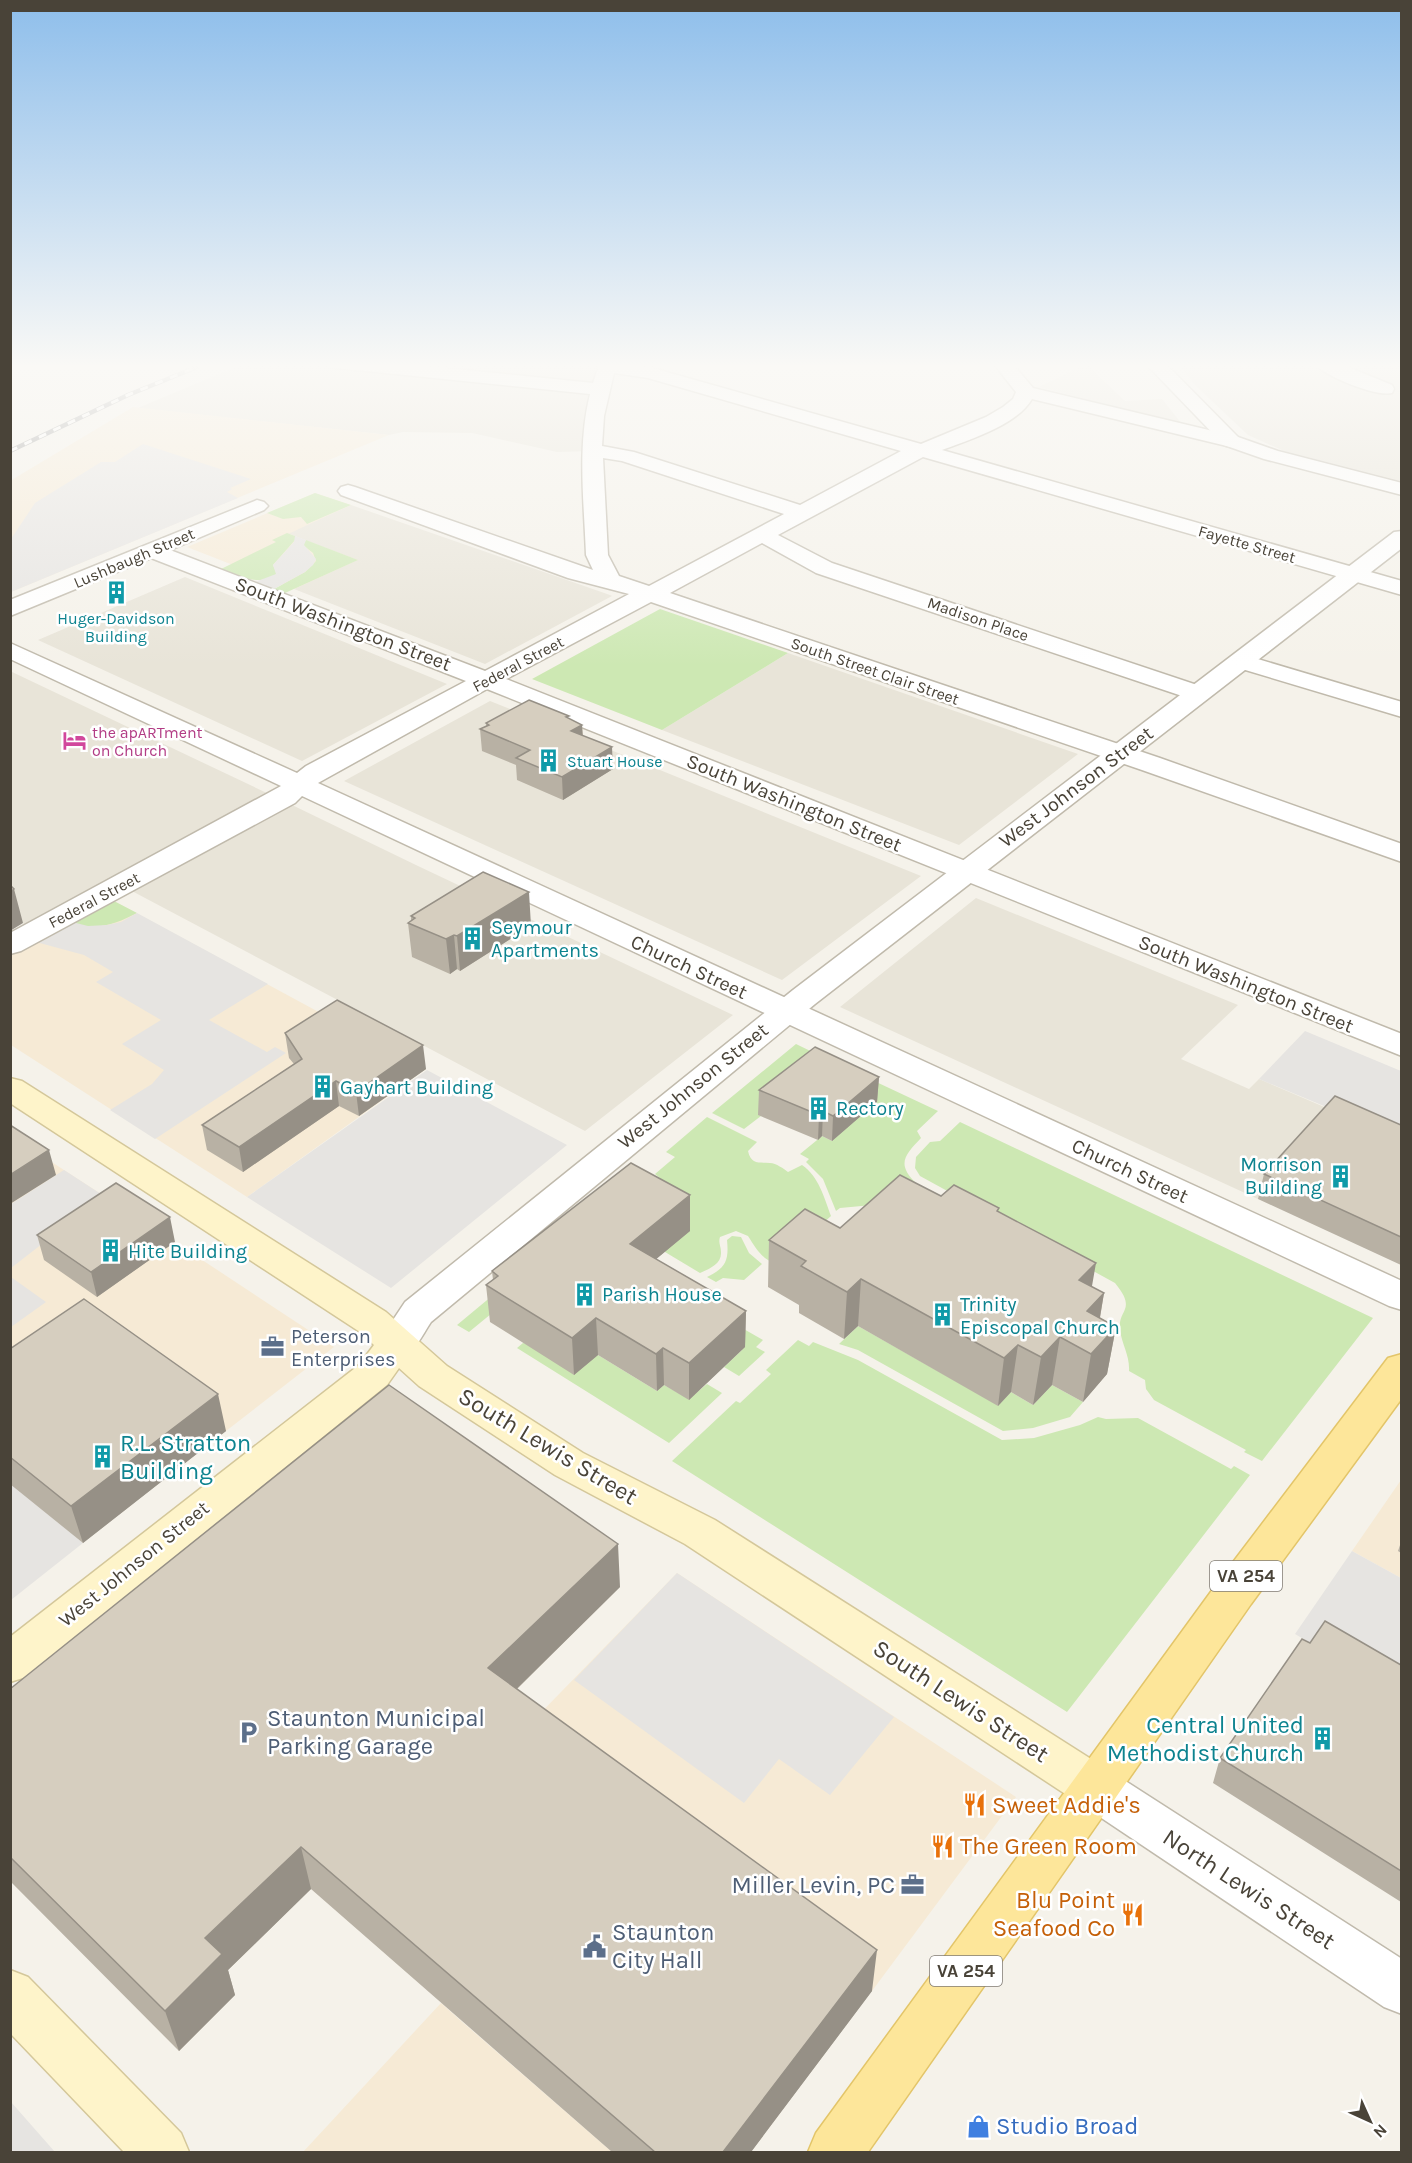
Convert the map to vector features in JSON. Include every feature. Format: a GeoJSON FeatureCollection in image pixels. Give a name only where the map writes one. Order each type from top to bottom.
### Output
{"type":"FeatureCollection","features":[{"type":"Feature","properties":{"kind":"main road","name":"South Lewis Street"},"geometry":{"type":"LineString","coordinates":[[10,1088],[373,1322],[433,1376],[569,1464],[700,1532],[1096,1788]]}},
{"type":"Feature","properties":{"kind":"main road","name":"West Johnson Street"},"geometry":{"type":"LineString","coordinates":[[10,1663],[373,1376],[396,1344]]}},
{"type":"Feature","properties":{"kind":"main road","name":"VA 254"},"geometry":{"type":"LineString","coordinates":[[835,2152],[1236,1591],[1401,1368]]}},
{"type":"Feature","properties":{"kind":"main road"},"geometry":{"type":"LineString","coordinates":[[10,1995],[162,2152]]}},
{"type":"Feature","properties":{"kind":"street"},"geometry":{"type":"LineString","coordinates":[[593,464],[597,555],[609,580]]}},
{"type":"Feature","properties":{"kind":"street"},"geometry":{"type":"LineString","coordinates":[[651,464],[802,513]]}},
{"type":"Feature","properties":{"kind":"street","name":"Federal Street"},"geometry":{"type":"LineString","coordinates":[[10,945],[285,797],[315,772],[649,593],[763,535],[892,464]]}},
{"type":"Feature","properties":{"kind":"street","name":"Fayette Street"},"geometry":{"type":"LineString","coordinates":[[968,464],[1401,588]]}},
{"type":"Feature","properties":{"kind":"street"},"geometry":{"type":"LineString","coordinates":[[1305,464],[1401,489]]}},
{"type":"Feature","properties":{"kind":"street","name":"South Street Clair Street"},"geometry":{"type":"LineString","coordinates":[[348,491],[576,573],[609,580],[649,593],[1120,754],[1401,854]]}},
{"type":"Feature","properties":{"kind":"street","name":"Lushbaugh Street"},"geometry":{"type":"LineString","coordinates":[[10,609],[257,506]]}},
{"type":"Feature","properties":{"kind":"street","name":"Madison Place"},"geometry":{"type":"LineString","coordinates":[[763,535],[794,554],[824,568],[1197,693]]}},
{"type":"Feature","properties":{"kind":"street","name":"West Johnson Street"},"geometry":{"type":"LineString","coordinates":[[396,1344],[418,1312],[786,1011],[1401,537]]}},
{"type":"Feature","properties":{"kind":"street","name":"South Washington Street"},"geometry":{"type":"LineString","coordinates":[[152,551],[488,681],[1401,1046]]}},
{"type":"Feature","properties":{"kind":"street","name":"Church Street"},"geometry":{"type":"LineString","coordinates":[[10,650],[1401,1297]]}},
{"type":"Feature","properties":{"kind":"street"},"geometry":{"type":"LineString","coordinates":[[1241,661],[1401,710]]}},
{"type":"Feature","properties":{"kind":"street","name":"North Lewis Street"},"geometry":{"type":"LineString","coordinates":[[1096,1788],[1401,1989]]}},
{"type":"Feature","properties":{"kind":"shaded area"},"geometry":{"type":"Polygon","coordinates":[[[38,464],[319,464],[11,592],[10,481],[38,464]]]}},
{"type":"Feature","properties":{"kind":"shaded area"},"geometry":{"type":"Polygon","coordinates":[[[98,464],[205,464],[251,479],[230,488],[232,489],[227,492],[238,498],[11,592],[11,539],[35,503],[98,464]]]}},
{"type":"Feature","properties":{"kind":"shaded area"},"geometry":{"type":"Polygon","coordinates":[[[1334,464],[1401,464],[1401,481],[1334,464]]]}},
{"type":"Feature","properties":{"kind":"shaded area"},"geometry":{"type":"Polygon","coordinates":[[[315,493],[351,505],[288,534],[358,560],[294,589],[187,547],[315,493]]]}},
{"type":"Feature","properties":{"kind":"shaded area"},"geometry":{"type":"Polygon","coordinates":[[[351,505],[612,596],[485,664],[294,589],[357,560],[287,533],[351,505]]]}},
{"type":"Feature","properties":{"kind":"shaded area"},"geometry":{"type":"Polygon","coordinates":[[[295,536],[306,540],[304,545],[316,559],[313,565],[274,589],[255,582],[276,574],[273,565],[294,542],[295,536]]]}},
{"type":"Feature","properties":{"kind":"shaded area"},"geometry":{"type":"Polygon","coordinates":[[[185,577],[447,684],[302,761],[38,640],[185,577]]]}},
{"type":"Feature","properties":{"kind":"shaded area"},"geometry":{"type":"Polygon","coordinates":[[[788,653],[1078,754],[959,845],[662,730],[788,653]]]}},
{"type":"Feature","properties":{"kind":"shaded area"},"geometry":{"type":"Polygon","coordinates":[[[10,671],[271,795],[26,927],[11,907],[10,671]]]}},
{"type":"Feature","properties":{"kind":"shaded area"},"geometry":{"type":"Polygon","coordinates":[[[490,701],[921,876],[782,980],[344,781],[490,701]]]}},
{"type":"Feature","properties":{"kind":"shaded area"},"geometry":{"type":"Polygon","coordinates":[[[290,804],[733,1015],[585,1131],[130,890],[290,804]]]}},
{"type":"Feature","properties":{"kind":"shaded area"},"geometry":{"type":"Polygon","coordinates":[[[976,898],[1238,1005],[1181,1059],[1249,1089],[1259,1079],[1336,1112],[1258,1199],[840,1007],[976,898]]]}},
{"type":"Feature","properties":{"kind":"shaded area"},"geometry":{"type":"Polygon","coordinates":[[[112,900],[426,1069],[247,1197],[11,1045],[10,956],[112,900]]]}},
{"type":"Feature","properties":{"kind":"shaded area"},"geometry":{"type":"Polygon","coordinates":[[[137,913],[268,984],[209,1020],[267,1052],[275,1047],[286,1053],[155,1139],[110,1110],[152,1084],[164,1070],[122,1044],[161,1020],[96,982],[113,972],[84,955],[36,942],[72,922],[88,926],[107,925],[121,922],[137,913]]]}},
{"type":"Feature","properties":{"kind":"shaded area"},"geometry":{"type":"Polygon","coordinates":[[[1305,1031],[1401,1071],[1401,1153],[1336,1111],[1259,1079],[1305,1031]]]}},
{"type":"Feature","properties":{"kind":"shaded area"},"geometry":{"type":"Polygon","coordinates":[[[427,1070],[567,1145],[391,1288],[247,1197],[427,1070]]]}},
{"type":"Feature","properties":{"kind":"shaded area"},"geometry":{"type":"Polygon","coordinates":[[[10,1135],[334,1347],[226,1431],[94,1336],[11,1394],[10,1135]]]}},
{"type":"Feature","properties":{"kind":"shaded area"},"geometry":{"type":"Polygon","coordinates":[[[64,1170],[104,1196],[11,1268],[11,1204],[64,1170]]]}},
{"type":"Feature","properties":{"kind":"shaded area"},"geometry":{"type":"Polygon","coordinates":[[[11,1277],[46,1302],[11,1327],[10,1326],[11,1277]]]}},
{"type":"Feature","properties":{"kind":"shaded area"},"geometry":{"type":"Polygon","coordinates":[[[1401,1480],[1401,1578],[1352,1551],[1401,1480]]]}},
{"type":"Feature","properties":{"kind":"shaded area"},"geometry":{"type":"Polygon","coordinates":[[[11,1484],[83,1543],[11,1600],[11,1484]]]}},
{"type":"Feature","properties":{"kind":"shaded area"},"geometry":{"type":"Polygon","coordinates":[[[1352,1551],[1401,1578],[1401,1696],[1295,1634],[1352,1551]]]}},
{"type":"Feature","properties":{"kind":"shaded area"},"geometry":{"type":"Polygon","coordinates":[[[677,1573],[1016,1797],[872,1991],[522,1732],[677,1573]]]}},
{"type":"Feature","properties":{"kind":"shaded area"},"geometry":{"type":"Polygon","coordinates":[[[677,1573],[894,1717],[830,1795],[779,1759],[744,1803],[574,1680],[677,1573]]]}},
{"type":"Feature","properties":{"kind":"shaded area"},"geometry":{"type":"Polygon","coordinates":[[[441,2003],[460,2020],[612,2152],[303,2152],[441,2003]]]}},
{"type":"Feature","properties":{"kind":"shaded area"},"geometry":{"type":"Polygon","coordinates":[[[11,2102],[55,2152],[11,2152],[11,2102]]]}},
{"type":"Feature","properties":{"kind":"green space"},"geometry":{"type":"Polygon","coordinates":[[[315,493],[351,505],[307,524],[301,517],[283,519],[267,513],[315,493]]]}},
{"type":"Feature","properties":{"kind":"green space"},"geometry":{"type":"Polygon","coordinates":[[[287,533],[295,536],[296,539],[273,565],[277,574],[270,578],[249,579],[221,569],[276,542],[272,540],[287,533]]]}},
{"type":"Feature","properties":{"kind":"green space"},"geometry":{"type":"Polygon","coordinates":[[[306,540],[358,560],[285,593],[274,589],[305,572],[316,561],[313,553],[303,545],[306,540]]]}},
{"type":"Feature","properties":{"kind":"green space"},"geometry":{"type":"Polygon","coordinates":[[[660,609],[788,653],[662,730],[532,679],[660,609]]]}},
{"type":"Feature","properties":{"kind":"green space"},"geometry":{"type":"Polygon","coordinates":[[[112,900],[137,913],[114,923],[97,927],[72,922],[112,900]]]}},
{"type":"Feature","properties":{"kind":"green space"},"geometry":{"type":"Polygon","coordinates":[[[796,1044],[864,1077],[761,1116],[744,1129],[712,1113],[796,1044]]]}},
{"type":"Feature","properties":{"kind":"green space"},"geometry":{"type":"Polygon","coordinates":[[[872,1080],[938,1111],[917,1131],[921,1138],[905,1160],[906,1170],[916,1183],[905,1202],[840,1208],[836,1211],[823,1179],[806,1162],[809,1159],[800,1154],[822,1136],[832,1141],[872,1080]]]}},
{"type":"Feature","properties":{"kind":"green space"},"geometry":{"type":"Polygon","coordinates":[[[707,1117],[757,1142],[748,1151],[753,1161],[775,1164],[788,1172],[802,1165],[813,1175],[820,1188],[831,1216],[777,1265],[763,1256],[748,1236],[736,1231],[720,1237],[721,1256],[719,1260],[714,1266],[700,1273],[665,1252],[649,1187],[660,1178],[655,1174],[675,1157],[666,1152],[707,1117]]]}},
{"type":"Feature","properties":{"kind":"green space"},"geometry":{"type":"Polygon","coordinates":[[[960,1122],[1373,1318],[1262,1461],[1154,1400],[1146,1389],[1145,1380],[1129,1371],[1120,1330],[1121,1318],[1126,1305],[1122,1292],[1115,1283],[920,1176],[915,1168],[916,1157],[930,1142],[940,1141],[960,1122]]]}},
{"type":"Feature","properties":{"kind":"green space"},"geometry":{"type":"Polygon","coordinates":[[[732,1236],[741,1237],[749,1253],[762,1264],[744,1280],[723,1278],[716,1282],[707,1277],[725,1263],[727,1240],[732,1236]]]}},
{"type":"Feature","properties":{"kind":"green space"},"geometry":{"type":"Polygon","coordinates":[[[551,1247],[497,1309],[469,1332],[457,1325],[551,1247]]]}},
{"type":"Feature","properties":{"kind":"green space"},"geometry":{"type":"Polygon","coordinates":[[[721,1316],[763,1340],[756,1347],[765,1352],[739,1376],[724,1367],[742,1350],[721,1316]]]}},
{"type":"Feature","properties":{"kind":"green space"},"geometry":{"type":"Polygon","coordinates":[[[858,1326],[998,1405],[1011,1392],[1033,1405],[1052,1385],[1083,1402],[1070,1417],[1033,1428],[1003,1431],[858,1350],[839,1344],[858,1326]]]}},
{"type":"Feature","properties":{"kind":"green space"},"geometry":{"type":"Polygon","coordinates":[[[798,1340],[809,1346],[813,1342],[858,1360],[1002,1440],[1034,1438],[1080,1425],[1098,1417],[1138,1418],[1231,1469],[1234,1466],[1250,1475],[1067,1712],[672,1461],[736,1401],[740,1403],[771,1374],[766,1370],[798,1340]]]}},
{"type":"Feature","properties":{"kind":"green space"},"geometry":{"type":"Polygon","coordinates":[[[523,1343],[598,1355],[657,1391],[664,1385],[689,1399],[707,1384],[722,1393],[669,1443],[517,1348],[523,1343]]]}},
{"type":"Feature","properties":{"kind":"building"},"geometry":{"type":"Polygon","coordinates":[[[529,700],[569,716],[566,717],[582,725],[571,731],[612,747],[562,777],[516,758],[530,750],[480,729],[489,725],[486,723],[529,700]]]}},
{"type":"Feature","properties":{"kind":"building"},"geometry":{"type":"Polygon","coordinates":[[[483,872],[529,892],[457,936],[446,939],[408,923],[415,918],[411,916],[483,872]]]}},
{"type":"Feature","properties":{"kind":"building"},"geometry":{"type":"Polygon","coordinates":[[[337,1000],[423,1045],[356,1092],[336,1081],[239,1147],[202,1125],[302,1059],[285,1033],[337,1000]]]}},
{"type":"Feature","properties":{"kind":"building"},"geometry":{"type":"Polygon","coordinates":[[[815,1047],[879,1077],[833,1116],[823,1111],[819,1115],[759,1090],[815,1047]]]}},
{"type":"Feature","properties":{"kind":"building","name":"Morrison Building"},"geometry":{"type":"Polygon","coordinates":[[[1335,1096],[1401,1125],[1401,1237],[1264,1174],[1335,1096]]]}},
{"type":"Feature","properties":{"kind":"building"},"geometry":{"type":"Polygon","coordinates":[[[10,1125],[49,1150],[10,1175],[10,1125]]]}},
{"type":"Feature","properties":{"kind":"building"},"geometry":{"type":"Polygon","coordinates":[[[631,1163],[690,1195],[630,1244],[746,1311],[689,1363],[663,1348],[656,1354],[596,1318],[572,1338],[486,1285],[498,1276],[492,1271],[631,1163]]]}},
{"type":"Feature","properties":{"kind":"building"},"geometry":{"type":"Polygon","coordinates":[[[900,1175],[941,1196],[954,1185],[999,1208],[997,1211],[1096,1263],[1079,1280],[1104,1293],[1087,1311],[1116,1327],[1091,1354],[1060,1337],[1041,1357],[1018,1345],[1004,1358],[861,1279],[847,1292],[801,1266],[806,1261],[769,1240],[805,1209],[840,1228],[900,1175]]]}},
{"type":"Feature","properties":{"kind":"building"},"geometry":{"type":"Polygon","coordinates":[[[116,1183],[170,1217],[91,1272],[37,1235],[116,1183]]]}},
{"type":"Feature","properties":{"kind":"building","name":"R.L. Stratton Building"},"geometry":{"type":"Polygon","coordinates":[[[84,1299],[218,1394],[71,1506],[10,1457],[10,1349],[84,1299]]]}},
{"type":"Feature","properties":{"kind":"building"},"geometry":{"type":"Polygon","coordinates":[[[389,1385],[618,1544],[488,1668],[877,1950],[723,2152],[655,2152],[301,1847],[205,1938],[222,1954],[165,2011],[10,1857],[10,1689],[389,1385]]]}},
{"type":"Feature","properties":{"kind":"building","name":"Central United Methodist Church"},"geometry":{"type":"Polygon","coordinates":[[[1325,1621],[1401,1665],[1401,1871],[1220,1758],[1302,1639],[1310,1643],[1325,1621]]]}},
{"type":"Feature","properties":{"kind":"place","name":"Huger-Davidson Building"},"geometry":{"type":"Point","coordinates":[116,593]}},
{"type":"Feature","properties":{"kind":"place","name":"the apARTment on Church"},"geometry":{"type":"Point","coordinates":[74,741]}},
{"type":"Feature","properties":{"kind":"place","name":"Stuart House"},"geometry":{"type":"Point","coordinates":[549,761]}},
{"type":"Feature","properties":{"kind":"place","name":"Seymour Apartments"},"geometry":{"type":"Point","coordinates":[473,938]}},
{"type":"Feature","properties":{"kind":"place","name":"Gayhart Building"},"geometry":{"type":"Point","coordinates":[322,1087]}},
{"type":"Feature","properties":{"kind":"place","name":"Rectory"},"geometry":{"type":"Point","coordinates":[818,1108]}},
{"type":"Feature","properties":{"kind":"place","name":"Morrison Building"},"geometry":{"type":"Point","coordinates":[1340,1176]}},
{"type":"Feature","properties":{"kind":"place","name":"Hite Building"},"geometry":{"type":"Point","coordinates":[110,1251]}},
{"type":"Feature","properties":{"kind":"place","name":"Parish House"},"geometry":{"type":"Point","coordinates":[584,1294]}},
{"type":"Feature","properties":{"kind":"place","name":"Trinity Episcopal Church"},"geometry":{"type":"Point","coordinates":[942,1315]}},
{"type":"Feature","properties":{"kind":"place","name":"Peterson Enterprises"},"geometry":{"type":"Point","coordinates":[273,1347]}},
{"type":"Feature","properties":{"kind":"place","name":"R.L. Stratton Building"},"geometry":{"type":"Point","coordinates":[102,1457]}},
{"type":"Feature","properties":{"kind":"place","name":"Staunton Municipal Parking Garage"},"geometry":{"type":"Point","coordinates":[249,1732]}},
{"type":"Feature","properties":{"kind":"place","name":"Central United Methodist Church"},"geometry":{"type":"Point","coordinates":[1322,1739]}},
{"type":"Feature","properties":{"kind":"place","name":"Sweet Addie's"},"geometry":{"type":"Point","coordinates":[974,1805]}},
{"type":"Feature","properties":{"kind":"place","name":"The Green Room"},"geometry":{"type":"Point","coordinates":[942,1846]}},
{"type":"Feature","properties":{"kind":"place","name":"Miller Levin, PC"},"geometry":{"type":"Point","coordinates":[913,1885]}},
{"type":"Feature","properties":{"kind":"place","name":"Blu Point Seafood Co"},"geometry":{"type":"Point","coordinates":[1133,1914]}},
{"type":"Feature","properties":{"kind":"place","name":"Staunton City Hall"},"geometry":{"type":"Point","coordinates":[594,1946]}},
{"type":"Feature","properties":{"kind":"place","name":"Studio Broad"},"geometry":{"type":"Point","coordinates":[978,2126]}}]}
